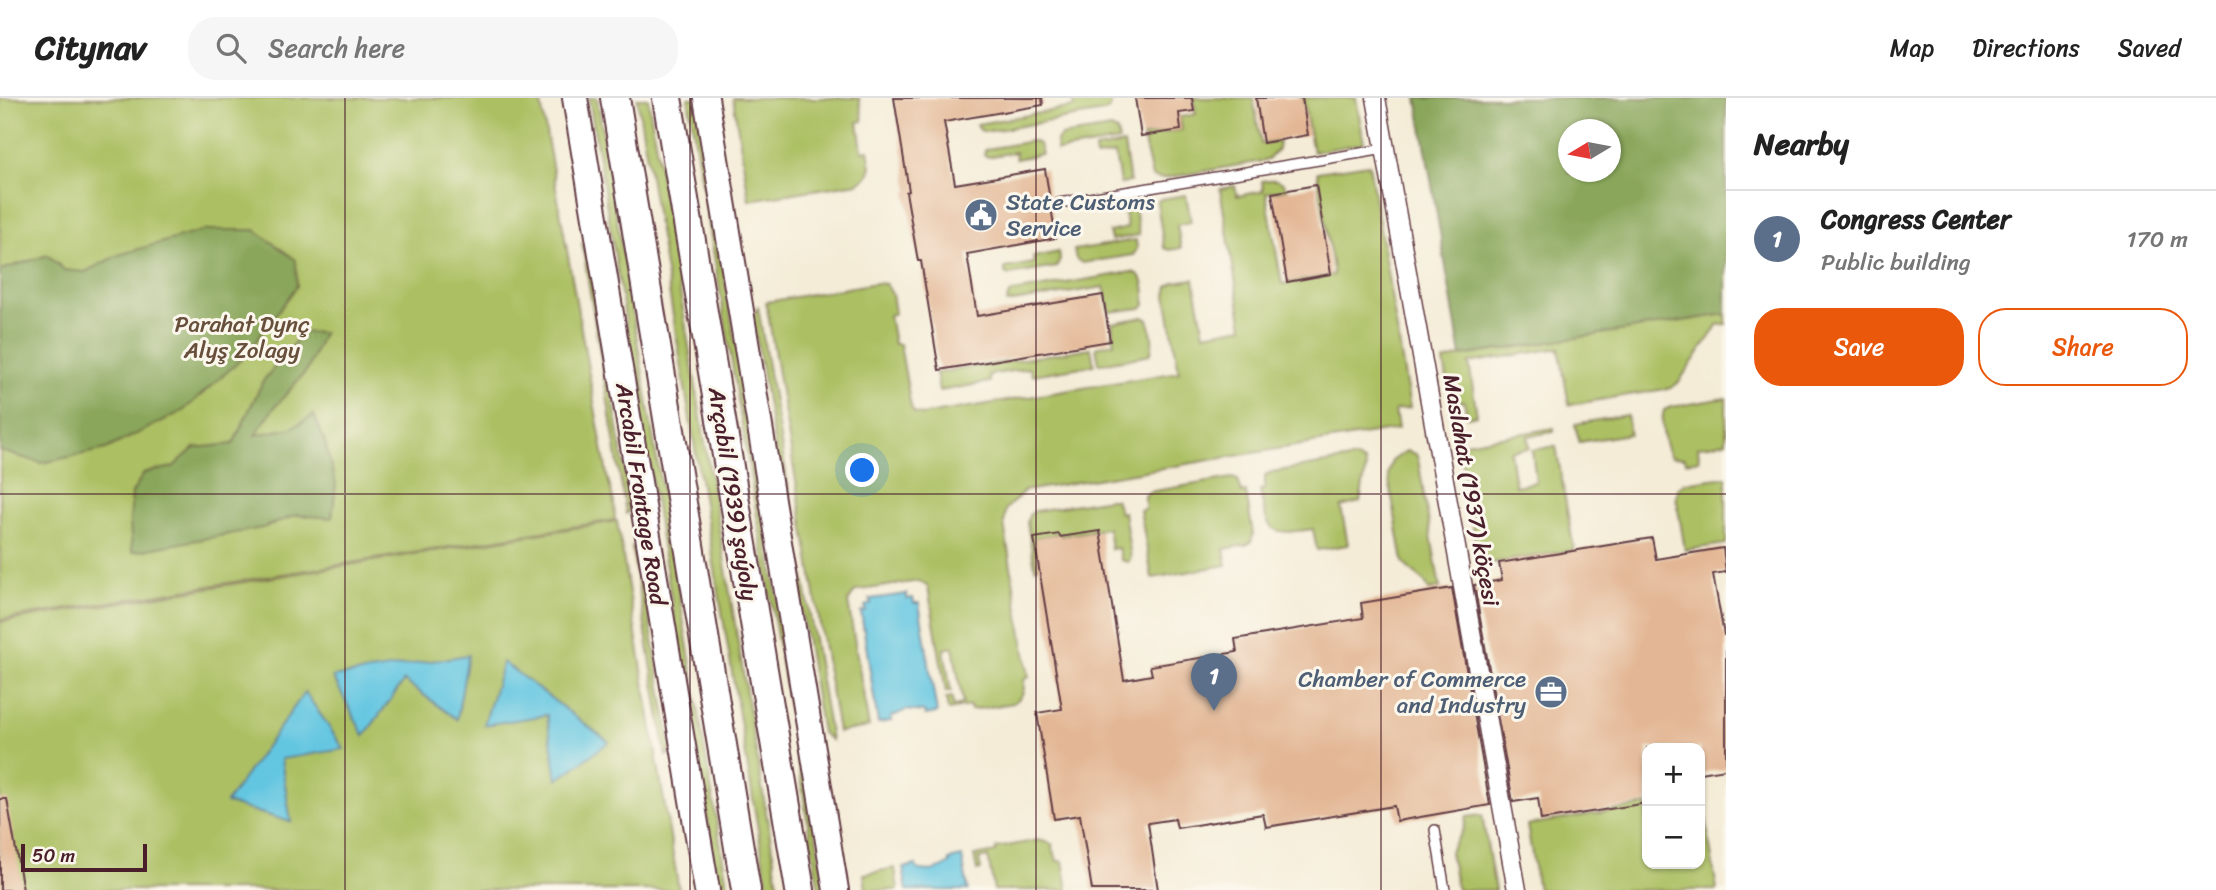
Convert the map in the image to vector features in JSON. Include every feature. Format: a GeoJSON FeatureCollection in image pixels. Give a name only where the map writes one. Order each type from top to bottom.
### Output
{"type":"FeatureCollection","features":[{"type":"Feature","properties":{"kind":"main road"},"geometry":{"type":"LineString","coordinates":[[615,98],[746,890]]}},
{"type":"Feature","properties":{"kind":"main road","name":"Arçabil (1939) şaýoly"},"geometry":{"type":"LineString","coordinates":[[667,98],[800,890]]}},
{"type":"Feature","properties":{"kind":"street","name":"Arcabil Frontage Road"},"geometry":{"type":"LineString","coordinates":[[575,98],[707,890]]}},
{"type":"Feature","properties":{"kind":"street"},"geometry":{"type":"LineString","coordinates":[[706,98],[836,890]]}},
{"type":"Feature","properties":{"kind":"street","name":"Maslahat (1937) köçesi"},"geometry":{"type":"LineString","coordinates":[[1376,98],[1517,890]]}},
{"type":"Feature","properties":{"kind":"lane"},"geometry":{"type":"LineString","coordinates":[[1059,203],[1385,149]]}},
{"type":"Feature","properties":{"kind":"lane"},"geometry":{"type":"LineString","coordinates":[[1435,830],[1446,890]]}},
{"type":"Feature","properties":{"kind":"green space","name":"Parahat Dynç Alyş Zolagy"},"geometry":{"type":"Polygon","coordinates":[[[0,98],[540,98],[615,520],[0,620],[0,98]]]}},
{"type":"Feature","properties":{"kind":"green space"},"geometry":{"type":"Polygon","coordinates":[[[589,98],[597,98],[728,890],[719,890],[589,98]]]}},
{"type":"Feature","properties":{"kind":"green space"},"geometry":{"type":"Polygon","coordinates":[[[637,98],[648,98],[779,890],[768,890],[637,98]]]}},
{"type":"Feature","properties":{"kind":"green space"},"geometry":{"type":"Polygon","coordinates":[[[688,98],[695,98],[825,890],[819,890],[688,98]]]}},
{"type":"Feature","properties":{"kind":"green space"},"geometry":{"type":"Polygon","coordinates":[[[733,98],[859,98],[863,121],[858,122],[862,151],[868,150],[871,167],[867,177],[858,183],[749,200],[733,98]]]}},
{"type":"Feature","properties":{"kind":"green space"},"geometry":{"type":"Polygon","coordinates":[[[1073,98],[1111,98],[1111,105],[1104,112],[985,132],[980,130],[977,124],[1074,107],[1073,98]]]}},
{"type":"Feature","properties":{"kind":"green space"},"geometry":{"type":"Polygon","coordinates":[[[1193,98],[1253,98],[1261,144],[1279,142],[1278,149],[1268,160],[1160,179],[1152,177],[1143,137],[1182,130],[1180,117],[1196,114],[1193,98]]]}},
{"type":"Feature","properties":{"kind":"green space"},"geometry":{"type":"Polygon","coordinates":[[[1303,98],[1356,98],[1364,143],[1313,152],[1303,98]]]}},
{"type":"Feature","properties":{"kind":"green space"},"geometry":{"type":"Polygon","coordinates":[[[1417,98],[1726,98],[1726,314],[1461,356],[1417,98]]]}},
{"type":"Feature","properties":{"kind":"green space"},"geometry":{"type":"Polygon","coordinates":[[[1111,128],[1117,131],[1119,141],[1057,151],[1056,142],[1061,136],[1111,128]]]}},
{"type":"Feature","properties":{"kind":"green space"},"geometry":{"type":"Polygon","coordinates":[[[1032,141],[1039,144],[1042,154],[1016,159],[1015,152],[988,157],[984,155],[987,149],[1032,141]]]}},
{"type":"Feature","properties":{"kind":"green space"},"geometry":{"type":"Polygon","coordinates":[[[1124,144],[1130,182],[1120,184],[1115,154],[1096,157],[1095,149],[1124,144]]]}},
{"type":"Feature","properties":{"kind":"green space"},"geometry":{"type":"Polygon","coordinates":[[[1369,164],[1410,408],[1395,410],[1398,429],[1024,491],[1006,509],[1004,524],[1029,677],[1024,679],[1021,696],[1013,703],[971,710],[970,706],[948,710],[946,698],[952,697],[953,706],[963,704],[953,647],[944,649],[951,691],[946,692],[928,587],[919,581],[855,591],[848,602],[869,727],[838,732],[766,302],[876,283],[886,284],[892,294],[895,313],[889,315],[894,344],[900,344],[911,407],[914,413],[921,415],[1179,372],[1166,295],[1168,287],[1175,282],[1194,279],[1204,334],[1243,327],[1220,189],[1235,186],[1237,196],[1263,191],[1262,181],[1277,180],[1285,185],[1287,189],[1266,193],[1282,284],[1334,275],[1317,172],[1369,164]]]}},
{"type":"Feature","properties":{"kind":"green space"},"geometry":{"type":"Polygon","coordinates":[[[1186,195],[1191,222],[1177,225],[1181,248],[1164,248],[1157,202],[1186,195]]]}},
{"type":"Feature","properties":{"kind":"green space"},"geometry":{"type":"Polygon","coordinates":[[[1133,197],[1139,235],[1111,240],[1109,232],[1127,228],[1123,199],[1133,197]]]}},
{"type":"Feature","properties":{"kind":"green space"},"geometry":{"type":"Polygon","coordinates":[[[205,230],[255,230],[296,260],[297,286],[245,356],[183,411],[106,449],[42,463],[0,451],[0,270],[48,255],[64,270],[85,272],[118,255],[205,230]]]}},
{"type":"Feature","properties":{"kind":"green space"},"geometry":{"type":"Polygon","coordinates":[[[1136,240],[1137,249],[1133,255],[1082,263],[1076,259],[1074,250],[1136,240]]]}},
{"type":"Feature","properties":{"kind":"green space"},"geometry":{"type":"Polygon","coordinates":[[[582,242],[592,266],[630,503],[630,511],[626,514],[582,242]]]}},
{"type":"Feature","properties":{"kind":"green space"},"geometry":{"type":"Polygon","coordinates":[[[1059,252],[1060,260],[1056,267],[1009,275],[1005,273],[1005,268],[1034,263],[1033,257],[1059,252]]]}},
{"type":"Feature","properties":{"kind":"green space"},"geometry":{"type":"Polygon","coordinates":[[[1131,272],[1140,276],[1144,284],[1145,305],[1141,308],[1110,312],[1104,287],[1007,303],[1008,296],[1013,292],[1131,272]]]}},
{"type":"Feature","properties":{"kind":"green space"},"geometry":{"type":"Polygon","coordinates":[[[758,307],[831,740],[822,733],[753,316],[758,307]]]}},
{"type":"Feature","properties":{"kind":"green space"},"geometry":{"type":"Polygon","coordinates":[[[1726,314],[1726,324],[1718,325],[1678,383],[1671,388],[1569,405],[1559,348],[1469,363],[1477,415],[1467,417],[1464,401],[1451,403],[1444,361],[1461,356],[1726,314]]]}},
{"type":"Feature","properties":{"kind":"green space"},"geometry":{"type":"Polygon","coordinates":[[[1143,317],[1148,319],[1151,327],[1151,353],[1099,364],[1096,347],[1114,343],[1112,323],[1143,317]]]}},
{"type":"Feature","properties":{"kind":"green space"},"geometry":{"type":"Polygon","coordinates":[[[303,332],[323,333],[308,369],[255,435],[291,428],[314,415],[324,439],[336,484],[332,518],[297,515],[262,528],[132,552],[132,493],[144,473],[173,467],[194,448],[233,444],[263,381],[303,332]]]}},
{"type":"Feature","properties":{"kind":"green space"},"geometry":{"type":"Polygon","coordinates":[[[1091,348],[1094,365],[1032,375],[1030,368],[989,375],[990,382],[939,391],[936,373],[1091,348]]]}},
{"type":"Feature","properties":{"kind":"green space"},"geometry":{"type":"Polygon","coordinates":[[[1726,398],[1726,442],[1698,447],[1699,460],[1686,462],[1685,458],[1671,457],[1663,435],[1664,410],[1726,398]]]}},
{"type":"Feature","properties":{"kind":"green space"},"geometry":{"type":"Polygon","coordinates":[[[1627,415],[1630,434],[1579,442],[1575,424],[1627,415]]]}},
{"type":"Feature","properties":{"kind":"green space"},"geometry":{"type":"Polygon","coordinates":[[[1554,428],[1554,432],[1528,436],[1529,448],[1510,451],[1515,486],[1536,482],[1532,450],[1556,446],[1574,550],[1479,565],[1459,444],[1554,428]]]}},
{"type":"Feature","properties":{"kind":"green space"},"geometry":{"type":"Polygon","coordinates":[[[1406,451],[1416,454],[1418,459],[1440,588],[1429,590],[1424,581],[1403,562],[1388,474],[1392,461],[1406,451]]]}},
{"type":"Feature","properties":{"kind":"green space"},"geometry":{"type":"Polygon","coordinates":[[[1356,458],[1364,462],[1366,468],[1360,502],[1341,507],[1348,545],[1317,550],[1313,529],[1279,531],[1269,523],[1260,490],[1265,489],[1265,475],[1356,458]]]}},
{"type":"Feature","properties":{"kind":"green space"},"geometry":{"type":"Polygon","coordinates":[[[1726,477],[1726,544],[1685,550],[1676,496],[1678,488],[1684,483],[1726,477]]]}},
{"type":"Feature","properties":{"kind":"green space"},"geometry":{"type":"Polygon","coordinates":[[[1232,478],[1238,480],[1242,493],[1246,492],[1253,534],[1251,542],[1224,549],[1227,565],[1152,578],[1140,510],[1145,509],[1145,496],[1149,492],[1232,478]]]}},
{"type":"Feature","properties":{"kind":"green space"},"geometry":{"type":"Polygon","coordinates":[[[1115,499],[1120,513],[1124,512],[1131,558],[1128,562],[1121,560],[1118,548],[1111,549],[1108,528],[1034,538],[1038,567],[1035,568],[1027,523],[1029,515],[1035,511],[1115,499]]]}},
{"type":"Feature","properties":{"kind":"green space"},"geometry":{"type":"Polygon","coordinates":[[[617,521],[679,890],[0,890],[0,622],[617,521]]]}},
{"type":"Feature","properties":{"kind":"green space"},"geometry":{"type":"Polygon","coordinates":[[[632,547],[638,551],[671,747],[670,754],[666,756],[632,547]]]}},
{"type":"Feature","properties":{"kind":"green space"},"geometry":{"type":"Polygon","coordinates":[[[1642,806],[1642,869],[1705,869],[1705,815],[1717,890],[1538,890],[1527,825],[1642,806]]]}},
{"type":"Feature","properties":{"kind":"green space"},"geometry":{"type":"Polygon","coordinates":[[[1482,815],[1495,890],[1457,890],[1450,852],[1464,827],[1466,817],[1482,815]]]}},
{"type":"Feature","properties":{"kind":"green space"},"geometry":{"type":"Polygon","coordinates":[[[1039,840],[1052,844],[1057,861],[1063,861],[1068,890],[994,890],[988,857],[979,859],[981,870],[977,871],[974,856],[996,852],[996,848],[1039,840]]]}},
{"type":"Feature","properties":{"kind":"green space"},"geometry":{"type":"Polygon","coordinates":[[[895,868],[898,890],[866,890],[864,874],[895,868]]]}},
{"type":"Feature","properties":{"kind":"water"},"geometry":{"type":"Polygon","coordinates":[[[907,594],[907,599],[913,598],[914,603],[919,603],[937,713],[925,715],[924,712],[906,710],[891,717],[891,721],[878,723],[861,612],[866,611],[865,606],[871,604],[870,599],[907,594]]]}},
{"type":"Feature","properties":{"kind":"water"},"geometry":{"type":"Polygon","coordinates":[[[468,655],[457,719],[404,681],[364,736],[333,677],[468,655]]]}},
{"type":"Feature","properties":{"kind":"water"},"geometry":{"type":"Polygon","coordinates":[[[503,662],[609,742],[557,780],[547,715],[484,725],[503,662]]]}},
{"type":"Feature","properties":{"kind":"water"},"geometry":{"type":"Polygon","coordinates":[[[305,692],[344,749],[281,759],[291,822],[226,803],[305,692]]]}},
{"type":"Feature","properties":{"kind":"water"},"geometry":{"type":"Polygon","coordinates":[[[962,857],[968,890],[907,890],[903,868],[916,865],[917,869],[934,870],[950,863],[949,860],[962,857]]]}},
{"type":"Feature","properties":{"kind":"building","name":"State Customs Service"},"geometry":{"type":"Polygon","coordinates":[[[894,98],[1042,98],[1043,105],[944,122],[955,184],[1045,169],[1056,238],[967,254],[977,316],[1103,295],[1110,341],[939,370],[921,261],[918,261],[906,192],[909,191],[894,98]]]}},
{"type":"Feature","properties":{"kind":"building"},"geometry":{"type":"Polygon","coordinates":[[[1135,98],[1192,98],[1194,111],[1179,113],[1181,130],[1141,136],[1135,98]]]}},
{"type":"Feature","properties":{"kind":"building"},"geometry":{"type":"Polygon","coordinates":[[[1256,98],[1302,98],[1308,135],[1263,143],[1256,98]]]}},
{"type":"Feature","properties":{"kind":"building"},"geometry":{"type":"Polygon","coordinates":[[[1316,185],[1331,274],[1287,282],[1272,193],[1316,185]]]}},
{"type":"Feature","properties":{"kind":"building"},"geometry":{"type":"Polygon","coordinates":[[[1100,531],[1124,680],[1152,675],[1150,666],[1237,652],[1235,639],[1363,618],[1361,603],[1452,588],[1490,805],[1397,821],[1394,806],[1266,827],[1263,814],[1177,828],[1175,819],[1148,823],[1158,890],[1092,890],[1080,815],[1054,819],[1037,713],[1062,709],[1034,538],[1100,531]]]}},
{"type":"Feature","properties":{"kind":"building","name":"Chamber of Commerce and Industry"},"geometry":{"type":"Polygon","coordinates":[[[1652,538],[1656,559],[1723,548],[1726,572],[1713,574],[1726,635],[1726,769],[1705,772],[1705,743],[1642,743],[1642,804],[1541,820],[1538,798],[1513,802],[1474,585],[1502,580],[1499,563],[1652,538]]]}},
{"type":"Feature","properties":{"kind":"building"},"geometry":{"type":"Polygon","coordinates":[[[0,799],[7,799],[23,890],[0,890],[0,799]]]}},
{"type":"Feature","properties":{"kind":"place","name":"State Customs Service"},"geometry":{"type":"Point","coordinates":[981,215]}},
{"type":"Feature","properties":{"kind":"place","name":"Chamber of Commerce and Industry"},"geometry":{"type":"Point","coordinates":[1551,692]}},
{"type":"Feature","properties":{"kind":"place","name":"Congress Center"},"geometry":{"type":"Point","coordinates":[1214,711]}}]}
